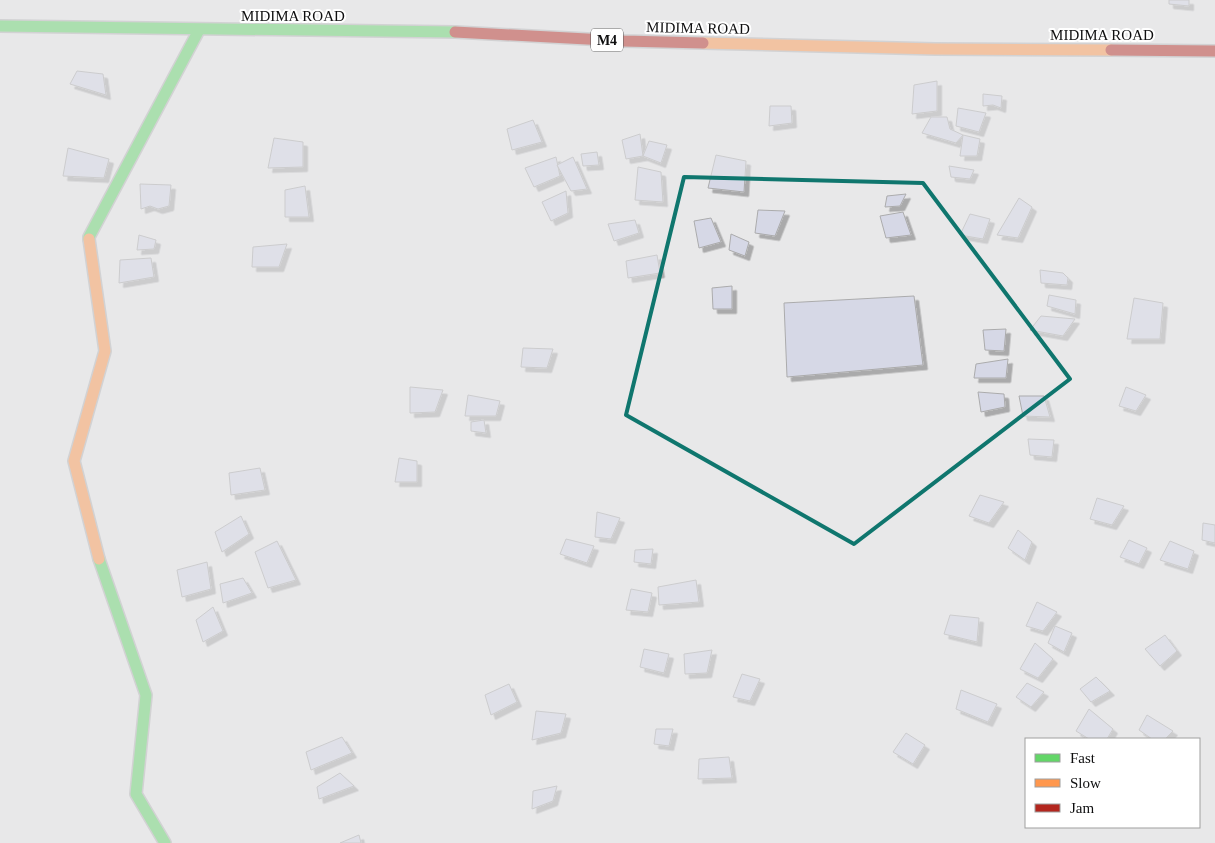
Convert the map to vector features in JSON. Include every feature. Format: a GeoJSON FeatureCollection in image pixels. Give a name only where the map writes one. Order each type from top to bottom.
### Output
{"type":"FeatureCollection","features":[{"type":"Feature","properties":{"kind":"main road","name":"MIDIMA ROAD"},"geometry":{"type":"LineString","coordinates":[[0,26],[446,32],[624,41],[936,49],[1215,51]]}},
{"type":"Feature","properties":{"kind":"main road"},"geometry":{"type":"LineString","coordinates":[[165,843],[136,794],[146,695],[100,564],[74,462],[105,351],[89,236],[200,30]]}},
{"type":"Feature","properties":{"kind":"highlighted area"},"geometry":{"type":"Polygon","coordinates":[[[684,177],[923,183],[1070,379],[854,544],[626,415],[684,177]]]}},
{"type":"Feature","properties":{"kind":"building"},"geometry":{"type":"Polygon","coordinates":[[[1169,0],[1189,0],[1189,6],[1169,4],[1169,0]]]}},
{"type":"Feature","properties":{"kind":"building"},"geometry":{"type":"Polygon","coordinates":[[[77,71],[103,74],[106,95],[70,84],[77,71]]]}},
{"type":"Feature","properties":{"kind":"building"},"geometry":{"type":"Polygon","coordinates":[[[937,81],[937,111],[912,114],[914,85],[937,81]]]}},
{"type":"Feature","properties":{"kind":"building"},"geometry":{"type":"Polygon","coordinates":[[[983,94],[1002,96],[1001,108],[993,105],[983,106],[983,94]]]}},
{"type":"Feature","properties":{"kind":"building"},"geometry":{"type":"Polygon","coordinates":[[[770,106],[791,106],[792,123],[769,126],[770,106]]]}},
{"type":"Feature","properties":{"kind":"building"},"geometry":{"type":"Polygon","coordinates":[[[958,108],[986,113],[979,132],[956,126],[958,108]]]}},
{"type":"Feature","properties":{"kind":"building"},"geometry":{"type":"Polygon","coordinates":[[[931,117],[947,117],[950,129],[963,135],[956,143],[922,133],[931,117]]]}},
{"type":"Feature","properties":{"kind":"building"},"geometry":{"type":"Polygon","coordinates":[[[533,120],[542,142],[512,150],[507,129],[533,120]]]}},
{"type":"Feature","properties":{"kind":"building"},"geometry":{"type":"Polygon","coordinates":[[[640,134],[643,156],[626,159],[622,140],[640,134]]]}},
{"type":"Feature","properties":{"kind":"building"},"geometry":{"type":"Polygon","coordinates":[[[963,135],[980,139],[977,156],[960,156],[963,135]]]}},
{"type":"Feature","properties":{"kind":"building"},"geometry":{"type":"Polygon","coordinates":[[[274,138],[303,142],[303,167],[268,168],[274,138]]]}},
{"type":"Feature","properties":{"kind":"building"},"geometry":{"type":"Polygon","coordinates":[[[649,141],[667,145],[661,163],[643,156],[649,141]]]}},
{"type":"Feature","properties":{"kind":"building"},"geometry":{"type":"Polygon","coordinates":[[[68,148],[109,159],[104,178],[63,176],[68,148]]]}},
{"type":"Feature","properties":{"kind":"building"},"geometry":{"type":"Polygon","coordinates":[[[597,152],[599,165],[583,166],[581,154],[597,152]]]}},
{"type":"Feature","properties":{"kind":"building"},"geometry":{"type":"Polygon","coordinates":[[[716,155],[746,161],[744,192],[708,188],[716,155]]]}},
{"type":"Feature","properties":{"kind":"building"},"geometry":{"type":"Polygon","coordinates":[[[556,157],[560,176],[534,187],[525,168],[556,157]]]}},
{"type":"Feature","properties":{"kind":"building"},"geometry":{"type":"Polygon","coordinates":[[[573,157],[587,189],[571,191],[557,165],[573,157]]]}},
{"type":"Feature","properties":{"kind":"building"},"geometry":{"type":"Polygon","coordinates":[[[949,166],[974,170],[970,179],[951,177],[949,166]]]}},
{"type":"Feature","properties":{"kind":"building"},"geometry":{"type":"Polygon","coordinates":[[[638,167],[661,172],[663,202],[635,200],[638,167]]]}},
{"type":"Feature","properties":{"kind":"building"},"geometry":{"type":"Polygon","coordinates":[[[140,184],[171,185],[169,206],[158,209],[150,206],[141,209],[140,184]]]}},
{"type":"Feature","properties":{"kind":"building"},"geometry":{"type":"Polygon","coordinates":[[[305,186],[309,217],[285,217],[285,190],[305,186]]]}},
{"type":"Feature","properties":{"kind":"building"},"geometry":{"type":"Polygon","coordinates":[[[566,191],[568,213],[551,221],[542,202],[566,191]]]}},
{"type":"Feature","properties":{"kind":"building"},"geometry":{"type":"Polygon","coordinates":[[[906,194],[900,206],[885,207],[887,196],[906,194]]]}},
{"type":"Feature","properties":{"kind":"building"},"geometry":{"type":"Polygon","coordinates":[[[1019,198],[1032,207],[1018,238],[997,235],[1019,198]]]}},
{"type":"Feature","properties":{"kind":"building"},"geometry":{"type":"Polygon","coordinates":[[[758,210],[785,211],[775,236],[755,233],[758,210]]]}},
{"type":"Feature","properties":{"kind":"building"},"geometry":{"type":"Polygon","coordinates":[[[903,212],[911,235],[886,238],[880,216],[903,212]]]}},
{"type":"Feature","properties":{"kind":"building"},"geometry":{"type":"Polygon","coordinates":[[[970,214],[990,219],[983,239],[960,235],[970,214]]]}},
{"type":"Feature","properties":{"kind":"building"},"geometry":{"type":"Polygon","coordinates":[[[711,218],[721,242],[699,248],[694,221],[711,218]]]}},
{"type":"Feature","properties":{"kind":"building"},"geometry":{"type":"Polygon","coordinates":[[[635,220],[639,233],[614,241],[608,224],[635,220]]]}},
{"type":"Feature","properties":{"kind":"building"},"geometry":{"type":"Polygon","coordinates":[[[731,234],[749,242],[745,256],[729,250],[731,234]]]}},
{"type":"Feature","properties":{"kind":"building"},"geometry":{"type":"Polygon","coordinates":[[[139,235],[156,240],[154,249],[137,250],[139,235]]]}},
{"type":"Feature","properties":{"kind":"building"},"geometry":{"type":"Polygon","coordinates":[[[287,244],[279,267],[252,267],[253,247],[287,244]]]}},
{"type":"Feature","properties":{"kind":"building"},"geometry":{"type":"Polygon","coordinates":[[[657,255],[660,273],[628,278],[626,261],[657,255]]]}},
{"type":"Feature","properties":{"kind":"building"},"geometry":{"type":"Polygon","coordinates":[[[151,258],[154,277],[119,283],[120,260],[151,258]]]}},
{"type":"Feature","properties":{"kind":"building"},"geometry":{"type":"Polygon","coordinates":[[[1040,270],[1063,273],[1068,278],[1067,285],[1041,283],[1040,270]]]}},
{"type":"Feature","properties":{"kind":"building"},"geometry":{"type":"Polygon","coordinates":[[[732,286],[732,309],[713,309],[712,288],[732,286]]]}},
{"type":"Feature","properties":{"kind":"building"},"geometry":{"type":"Polygon","coordinates":[[[1049,295],[1076,300],[1075,314],[1047,306],[1049,295]]]}},
{"type":"Feature","properties":{"kind":"building"},"geometry":{"type":"Polygon","coordinates":[[[914,296],[923,365],[787,377],[784,303],[914,296]]]}},
{"type":"Feature","properties":{"kind":"building"},"geometry":{"type":"Polygon","coordinates":[[[1134,298],[1163,303],[1160,339],[1127,339],[1134,298]]]}},
{"type":"Feature","properties":{"kind":"building"},"geometry":{"type":"Polygon","coordinates":[[[1041,316],[1075,319],[1063,336],[1030,330],[1041,316]]]}},
{"type":"Feature","properties":{"kind":"building"},"geometry":{"type":"Polygon","coordinates":[[[1006,329],[1004,351],[985,350],[983,330],[1006,329]]]}},
{"type":"Feature","properties":{"kind":"building"},"geometry":{"type":"Polygon","coordinates":[[[523,348],[553,349],[547,368],[521,367],[523,348]]]}},
{"type":"Feature","properties":{"kind":"building"},"geometry":{"type":"Polygon","coordinates":[[[1008,359],[1006,378],[974,378],[976,364],[1008,359]]]}},
{"type":"Feature","properties":{"kind":"building"},"geometry":{"type":"Polygon","coordinates":[[[410,387],[443,390],[435,412],[410,413],[410,387]]]}},
{"type":"Feature","properties":{"kind":"building"},"geometry":{"type":"Polygon","coordinates":[[[1126,387],[1146,395],[1136,411],[1119,406],[1126,387]]]}},
{"type":"Feature","properties":{"kind":"building"},"geometry":{"type":"Polygon","coordinates":[[[978,392],[1004,394],[1005,407],[981,412],[978,392]]]}},
{"type":"Feature","properties":{"kind":"building"},"geometry":{"type":"Polygon","coordinates":[[[468,395],[500,401],[496,416],[465,416],[468,395]]]}},
{"type":"Feature","properties":{"kind":"building"},"geometry":{"type":"Polygon","coordinates":[[[1019,396],[1044,396],[1050,417],[1023,416],[1019,396]]]}},
{"type":"Feature","properties":{"kind":"building"},"geometry":{"type":"Polygon","coordinates":[[[484,420],[486,433],[471,431],[471,422],[484,420]]]}},
{"type":"Feature","properties":{"kind":"building"},"geometry":{"type":"Polygon","coordinates":[[[1028,439],[1054,440],[1052,457],[1030,455],[1028,439]]]}},
{"type":"Feature","properties":{"kind":"building"},"geometry":{"type":"Polygon","coordinates":[[[399,458],[417,461],[417,482],[395,482],[399,458]]]}},
{"type":"Feature","properties":{"kind":"building"},"geometry":{"type":"Polygon","coordinates":[[[260,468],[265,490],[231,495],[229,473],[260,468]]]}},
{"type":"Feature","properties":{"kind":"building"},"geometry":{"type":"Polygon","coordinates":[[[980,495],[1004,502],[989,523],[969,516],[980,495]]]}},
{"type":"Feature","properties":{"kind":"building"},"geometry":{"type":"Polygon","coordinates":[[[1097,498],[1124,506],[1112,525],[1090,519],[1097,498]]]}},
{"type":"Feature","properties":{"kind":"building"},"geometry":{"type":"Polygon","coordinates":[[[597,512],[620,518],[611,539],[595,537],[597,512]]]}},
{"type":"Feature","properties":{"kind":"building"},"geometry":{"type":"Polygon","coordinates":[[[241,516],[249,534],[222,552],[215,532],[241,516]]]}},
{"type":"Feature","properties":{"kind":"building"},"geometry":{"type":"Polygon","coordinates":[[[1203,523],[1215,525],[1215,543],[1202,540],[1203,523]]]}},
{"type":"Feature","properties":{"kind":"building"},"geometry":{"type":"Polygon","coordinates":[[[1018,530],[1032,542],[1025,560],[1008,548],[1018,530]]]}},
{"type":"Feature","properties":{"kind":"building"},"geometry":{"type":"Polygon","coordinates":[[[566,539],[594,546],[587,563],[560,554],[566,539]]]}},
{"type":"Feature","properties":{"kind":"building"},"geometry":{"type":"Polygon","coordinates":[[[1129,540],[1147,548],[1139,564],[1120,557],[1129,540]]]}},
{"type":"Feature","properties":{"kind":"building"},"geometry":{"type":"Polygon","coordinates":[[[277,541],[296,580],[268,588],[255,552],[277,541]]]}},
{"type":"Feature","properties":{"kind":"building"},"geometry":{"type":"Polygon","coordinates":[[[1170,541],[1194,551],[1188,569],[1160,560],[1170,541]]]}},
{"type":"Feature","properties":{"kind":"building"},"geometry":{"type":"Polygon","coordinates":[[[653,549],[651,564],[634,562],[635,550],[653,549]]]}},
{"type":"Feature","properties":{"kind":"building"},"geometry":{"type":"Polygon","coordinates":[[[207,562],[211,589],[182,597],[177,570],[207,562]]]}},
{"type":"Feature","properties":{"kind":"building"},"geometry":{"type":"Polygon","coordinates":[[[243,578],[252,593],[223,603],[220,584],[243,578]]]}},
{"type":"Feature","properties":{"kind":"building"},"geometry":{"type":"Polygon","coordinates":[[[696,580],[699,602],[659,605],[658,587],[696,580]]]}},
{"type":"Feature","properties":{"kind":"building"},"geometry":{"type":"Polygon","coordinates":[[[631,589],[652,593],[648,612],[626,610],[631,589]]]}},
{"type":"Feature","properties":{"kind":"building"},"geometry":{"type":"Polygon","coordinates":[[[1037,602],[1057,612],[1043,631],[1026,626],[1037,602]]]}},
{"type":"Feature","properties":{"kind":"building"},"geometry":{"type":"Polygon","coordinates":[[[213,607],[223,631],[203,642],[196,620],[213,607]]]}},
{"type":"Feature","properties":{"kind":"building"},"geometry":{"type":"Polygon","coordinates":[[[950,615],[979,618],[977,642],[944,634],[950,615]]]}},
{"type":"Feature","properties":{"kind":"building"},"geometry":{"type":"Polygon","coordinates":[[[1055,626],[1072,633],[1064,652],[1048,643],[1055,626]]]}},
{"type":"Feature","properties":{"kind":"building"},"geometry":{"type":"Polygon","coordinates":[[[1165,635],[1177,651],[1160,666],[1145,649],[1165,635]]]}},
{"type":"Feature","properties":{"kind":"building"},"geometry":{"type":"Polygon","coordinates":[[[1035,643],[1053,659],[1038,678],[1020,669],[1035,643]]]}},
{"type":"Feature","properties":{"kind":"building"},"geometry":{"type":"Polygon","coordinates":[[[644,649],[669,654],[664,673],[640,667],[644,649]]]}},
{"type":"Feature","properties":{"kind":"building"},"geometry":{"type":"Polygon","coordinates":[[[712,650],[707,673],[685,674],[684,654],[712,650]]]}},
{"type":"Feature","properties":{"kind":"building"},"geometry":{"type":"Polygon","coordinates":[[[742,674],[760,679],[750,701],[733,697],[742,674]]]}},
{"type":"Feature","properties":{"kind":"building"},"geometry":{"type":"Polygon","coordinates":[[[1096,677],[1110,691],[1091,702],[1080,689],[1096,677]]]}},
{"type":"Feature","properties":{"kind":"building"},"geometry":{"type":"Polygon","coordinates":[[[1027,683],[1044,692],[1031,707],[1016,697],[1027,683]]]}},
{"type":"Feature","properties":{"kind":"building"},"geometry":{"type":"Polygon","coordinates":[[[509,684],[517,702],[491,715],[485,695],[509,684]]]}},
{"type":"Feature","properties":{"kind":"building"},"geometry":{"type":"Polygon","coordinates":[[[961,690],[997,704],[988,722],[956,709],[961,690]]]}},
{"type":"Feature","properties":{"kind":"building"},"geometry":{"type":"Polygon","coordinates":[[[1089,709],[1113,729],[1108,738],[1087,738],[1076,731],[1089,709]]]}},
{"type":"Feature","properties":{"kind":"building"},"geometry":{"type":"Polygon","coordinates":[[[536,711],[566,714],[561,733],[532,740],[536,711]]]}},
{"type":"Feature","properties":{"kind":"building"},"geometry":{"type":"Polygon","coordinates":[[[1147,715],[1173,731],[1166,738],[1151,738],[1139,730],[1147,715]]]}},
{"type":"Feature","properties":{"kind":"building"},"geometry":{"type":"Polygon","coordinates":[[[656,729],[673,729],[669,746],[654,744],[656,729]]]}},
{"type":"Feature","properties":{"kind":"building"},"geometry":{"type":"Polygon","coordinates":[[[906,733],[925,745],[913,764],[893,752],[906,733]]]}},
{"type":"Feature","properties":{"kind":"building"},"geometry":{"type":"Polygon","coordinates":[[[342,737],[352,753],[311,770],[306,752],[342,737]]]}},
{"type":"Feature","properties":{"kind":"building"},"geometry":{"type":"Polygon","coordinates":[[[729,757],[732,778],[698,779],[699,759],[729,757]]]}},
{"type":"Feature","properties":{"kind":"building"},"geometry":{"type":"Polygon","coordinates":[[[340,773],[354,786],[319,799],[317,787],[340,773]]]}},
{"type":"Feature","properties":{"kind":"building"},"geometry":{"type":"Polygon","coordinates":[[[557,786],[553,801],[532,809],[533,791],[557,786]]]}},
{"type":"Feature","properties":{"kind":"building"},"geometry":{"type":"Polygon","coordinates":[[[359,835],[361,843],[340,843],[359,835]]]}},
{"type":"Feature","properties":{"kind":"traffic: fast"},"geometry":{"type":"LineString","coordinates":[[0,26],[455,32]]}},
{"type":"Feature","properties":{"kind":"traffic: fast"},"geometry":{"type":"LineString","coordinates":[[89,239],[199,30]]}},
{"type":"Feature","properties":{"kind":"traffic: fast"},"geometry":{"type":"LineString","coordinates":[[99,559],[146,695],[136,794],[165,843]]}},
{"type":"Feature","properties":{"kind":"traffic: slow"},"geometry":{"type":"LineString","coordinates":[[703,43],[935,49],[1111,50]]}},
{"type":"Feature","properties":{"kind":"traffic: slow"},"geometry":{"type":"LineString","coordinates":[[89,239],[105,351],[74,461],[99,559]]}},
{"type":"Feature","properties":{"kind":"traffic: jam"},"geometry":{"type":"LineString","coordinates":[[455,32],[624,41],[703,43]]}},
{"type":"Feature","properties":{"kind":"traffic: jam"},"geometry":{"type":"LineString","coordinates":[[1111,50],[1215,51]]}}]}
